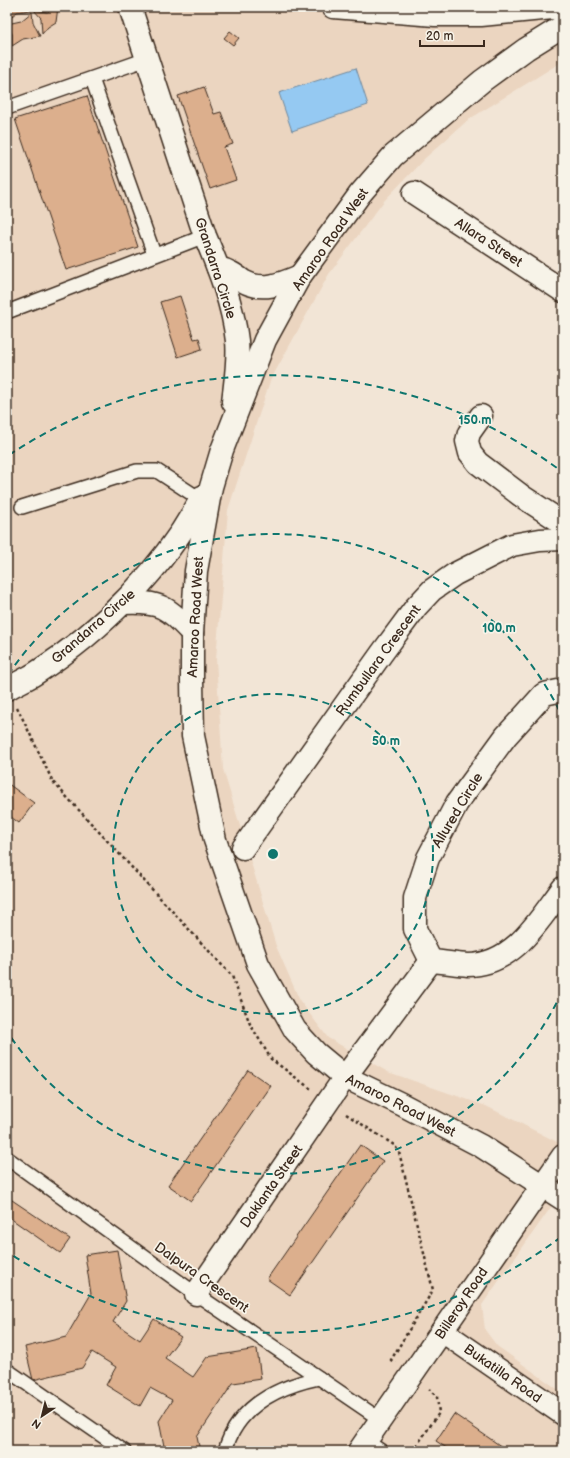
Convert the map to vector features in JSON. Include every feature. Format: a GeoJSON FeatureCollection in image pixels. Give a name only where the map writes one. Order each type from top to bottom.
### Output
{"type":"FeatureCollection","features":[{"type":"Feature","properties":{"kind":"street"},"geometry":{"type":"LineString","coordinates":[[333,7],[435,15],[481,15],[563,7]]}},
{"type":"Feature","properties":{"kind":"street","name":"Grandarra Circle"},"geometry":{"type":"LineString","coordinates":[[8,688],[36,673],[65,652],[123,602],[172,546],[186,526],[200,500],[222,450],[232,413],[236,381],[237,342],[232,314],[218,268],[205,236],[147,59],[134,11]]}},
{"type":"Feature","properties":{"kind":"street","name":"Amaroo Road West"},"geometry":{"type":"LineString","coordinates":[[563,26],[526,49],[482,81],[392,156],[360,194],[300,276],[265,340],[222,450],[211,487],[202,531],[196,571],[192,633],[192,680],[195,743],[215,840],[258,964],[295,1030],[316,1053],[345,1078],[401,1104],[481,1146],[563,1199]]}},
{"type":"Feature","properties":{"kind":"street","name":"Allara Street"},"geometry":{"type":"LineString","coordinates":[[414,193],[563,291]]}},
{"type":"Feature","properties":{"kind":"street"},"geometry":{"type":"LineString","coordinates":[[218,268],[228,270],[245,282],[258,287],[274,285],[300,276]]}},
{"type":"Feature","properties":{"kind":"street"},"geometry":{"type":"LineString","coordinates":[[481,416],[469,433],[467,441],[470,453],[478,463],[523,497],[563,523]]}},
{"type":"Feature","properties":{"kind":"street","name":"Rumbullara Crescent"},"geometry":{"type":"LineString","coordinates":[[243,848],[386,647],[416,607],[432,590],[455,574],[512,545],[540,540],[563,539]]}},
{"type":"Feature","properties":{"kind":"street"},"geometry":{"type":"LineString","coordinates":[[123,602],[150,603],[171,611],[192,633]]}},
{"type":"Feature","properties":{"kind":"street","name":"Allured Circle"},"geometry":{"type":"LineString","coordinates":[[431,961],[415,929],[415,898],[428,858],[457,803],[506,736],[544,694],[563,690]]}},
{"type":"Feature","properties":{"kind":"street"},"geometry":{"type":"LineString","coordinates":[[345,1078],[431,961],[470,965],[499,959],[523,941],[563,888]]}},
{"type":"Feature","properties":{"kind":"street","name":"Daklanta Street"},"geometry":{"type":"LineString","coordinates":[[196,1294],[345,1078]]}},
{"type":"Feature","properties":{"kind":"street","name":"Billeroy Road"},"geometry":{"type":"LineString","coordinates":[[369,1448],[380,1420],[563,1156]]}},
{"type":"Feature","properties":{"kind":"street","name":"Bukatilla Road"},"geometry":{"type":"LineString","coordinates":[[442,1331],[563,1414]]}},
{"type":"Feature","properties":{"kind":"lane"},"geometry":{"type":"LineString","coordinates":[[7,108],[147,59]]}},
{"type":"Feature","properties":{"kind":"lane"},"geometry":{"type":"LineString","coordinates":[[92,79],[154,254]]}},
{"type":"Feature","properties":{"kind":"lane"},"geometry":{"type":"LineString","coordinates":[[7,312],[154,254],[205,236]]}},
{"type":"Feature","properties":{"kind":"lane"},"geometry":{"type":"LineString","coordinates":[[22,507],[137,471],[147,470],[157,471],[200,500]]}},
{"type":"Feature","properties":{"kind":"lane","name":"Dalpura Crescent"},"geometry":{"type":"LineString","coordinates":[[7,1158],[196,1294],[380,1420]]}},
{"type":"Feature","properties":{"kind":"lane"},"geometry":{"type":"LineString","coordinates":[[7,1370],[124,1451]]}},
{"type":"Feature","properties":{"kind":"lane"},"geometry":{"type":"LineString","coordinates":[[225,1451],[234,1427],[246,1412],[259,1402],[295,1383],[319,1378]]}},
{"type":"Feature","properties":{"kind":"path"},"geometry":{"type":"LineString","coordinates":[[7,615],[11,626],[7,640]]}},
{"type":"Feature","properties":{"kind":"path"},"geometry":{"type":"LineString","coordinates":[[8,688],[53,782],[232,976],[250,1024],[271,1059],[329,1102],[394,1145],[399,1152],[432,1290],[390,1360],[424,1382],[436,1397],[439,1413],[413,1451]]}},
{"type":"Feature","properties":{"kind":"shaded area"},"geometry":{"type":"Polygon","coordinates":[[[7,7],[563,7],[563,61],[468,120],[424,159],[384,201],[329,274],[270,381],[228,510],[216,659],[223,769],[276,946],[300,1001],[328,1038],[388,1072],[486,1106],[563,1145],[563,1190],[482,1305],[485,1330],[497,1346],[563,1393],[563,1451],[7,1451],[7,7]]]}},
{"type":"Feature","properties":{"kind":"water"},"geometry":{"type":"Polygon","coordinates":[[[356,68],[368,105],[292,131],[279,93],[356,68]]]}},
{"type":"Feature","properties":{"kind":"building"},"geometry":{"type":"Polygon","coordinates":[[[7,7],[29,7],[31,10],[17,12],[7,20],[7,7]]]}},
{"type":"Feature","properties":{"kind":"building"},"geometry":{"type":"Polygon","coordinates":[[[58,7],[56,22],[48,27],[42,34],[41,18],[34,10],[47,12],[58,7]]]}},
{"type":"Feature","properties":{"kind":"building"},"geometry":{"type":"Polygon","coordinates":[[[32,12],[33,22],[40,36],[23,39],[12,46],[12,34],[7,24],[21,21],[32,12]]]}},
{"type":"Feature","properties":{"kind":"building"},"geometry":{"type":"Polygon","coordinates":[[[230,31],[239,38],[233,45],[224,38],[230,31]]]}},
{"type":"Feature","properties":{"kind":"building"},"geometry":{"type":"Polygon","coordinates":[[[204,87],[214,114],[221,112],[233,144],[224,147],[236,180],[210,189],[178,96],[204,87]]]}},
{"type":"Feature","properties":{"kind":"building"},"geometry":{"type":"Polygon","coordinates":[[[87,96],[138,247],[66,270],[15,119],[87,96]]]}},
{"type":"Feature","properties":{"kind":"building"},"geometry":{"type":"Polygon","coordinates":[[[180,296],[194,339],[199,338],[202,349],[178,357],[160,302],[180,296]]]}},
{"type":"Feature","properties":{"kind":"building"},"geometry":{"type":"Polygon","coordinates":[[[7,783],[34,803],[19,823],[7,814],[7,783]]]}},
{"type":"Feature","properties":{"kind":"building"},"geometry":{"type":"Polygon","coordinates":[[[248,1070],[271,1086],[191,1201],[168,1185],[248,1070]]]}},
{"type":"Feature","properties":{"kind":"building"},"geometry":{"type":"Polygon","coordinates":[[[360,1145],[383,1161],[290,1295],[267,1279],[360,1145]]]}},
{"type":"Feature","properties":{"kind":"building"},"geometry":{"type":"Polygon","coordinates":[[[9,1198],[70,1239],[60,1253],[7,1216],[7,1201],[9,1198]]]}},
{"type":"Feature","properties":{"kind":"building"},"geometry":{"type":"Polygon","coordinates":[[[117,1250],[126,1301],[113,1322],[140,1340],[154,1319],[181,1337],[165,1358],[193,1377],[207,1357],[257,1349],[261,1379],[233,1383],[197,1437],[200,1451],[165,1451],[159,1421],[172,1400],[150,1388],[140,1406],[106,1385],[116,1367],[92,1352],[82,1368],[33,1380],[25,1347],[66,1337],[91,1294],[85,1255],[117,1250]]]}},
{"type":"Feature","properties":{"kind":"building"},"geometry":{"type":"Polygon","coordinates":[[[454,1414],[508,1451],[451,1451],[436,1441],[454,1414]]]}}]}
